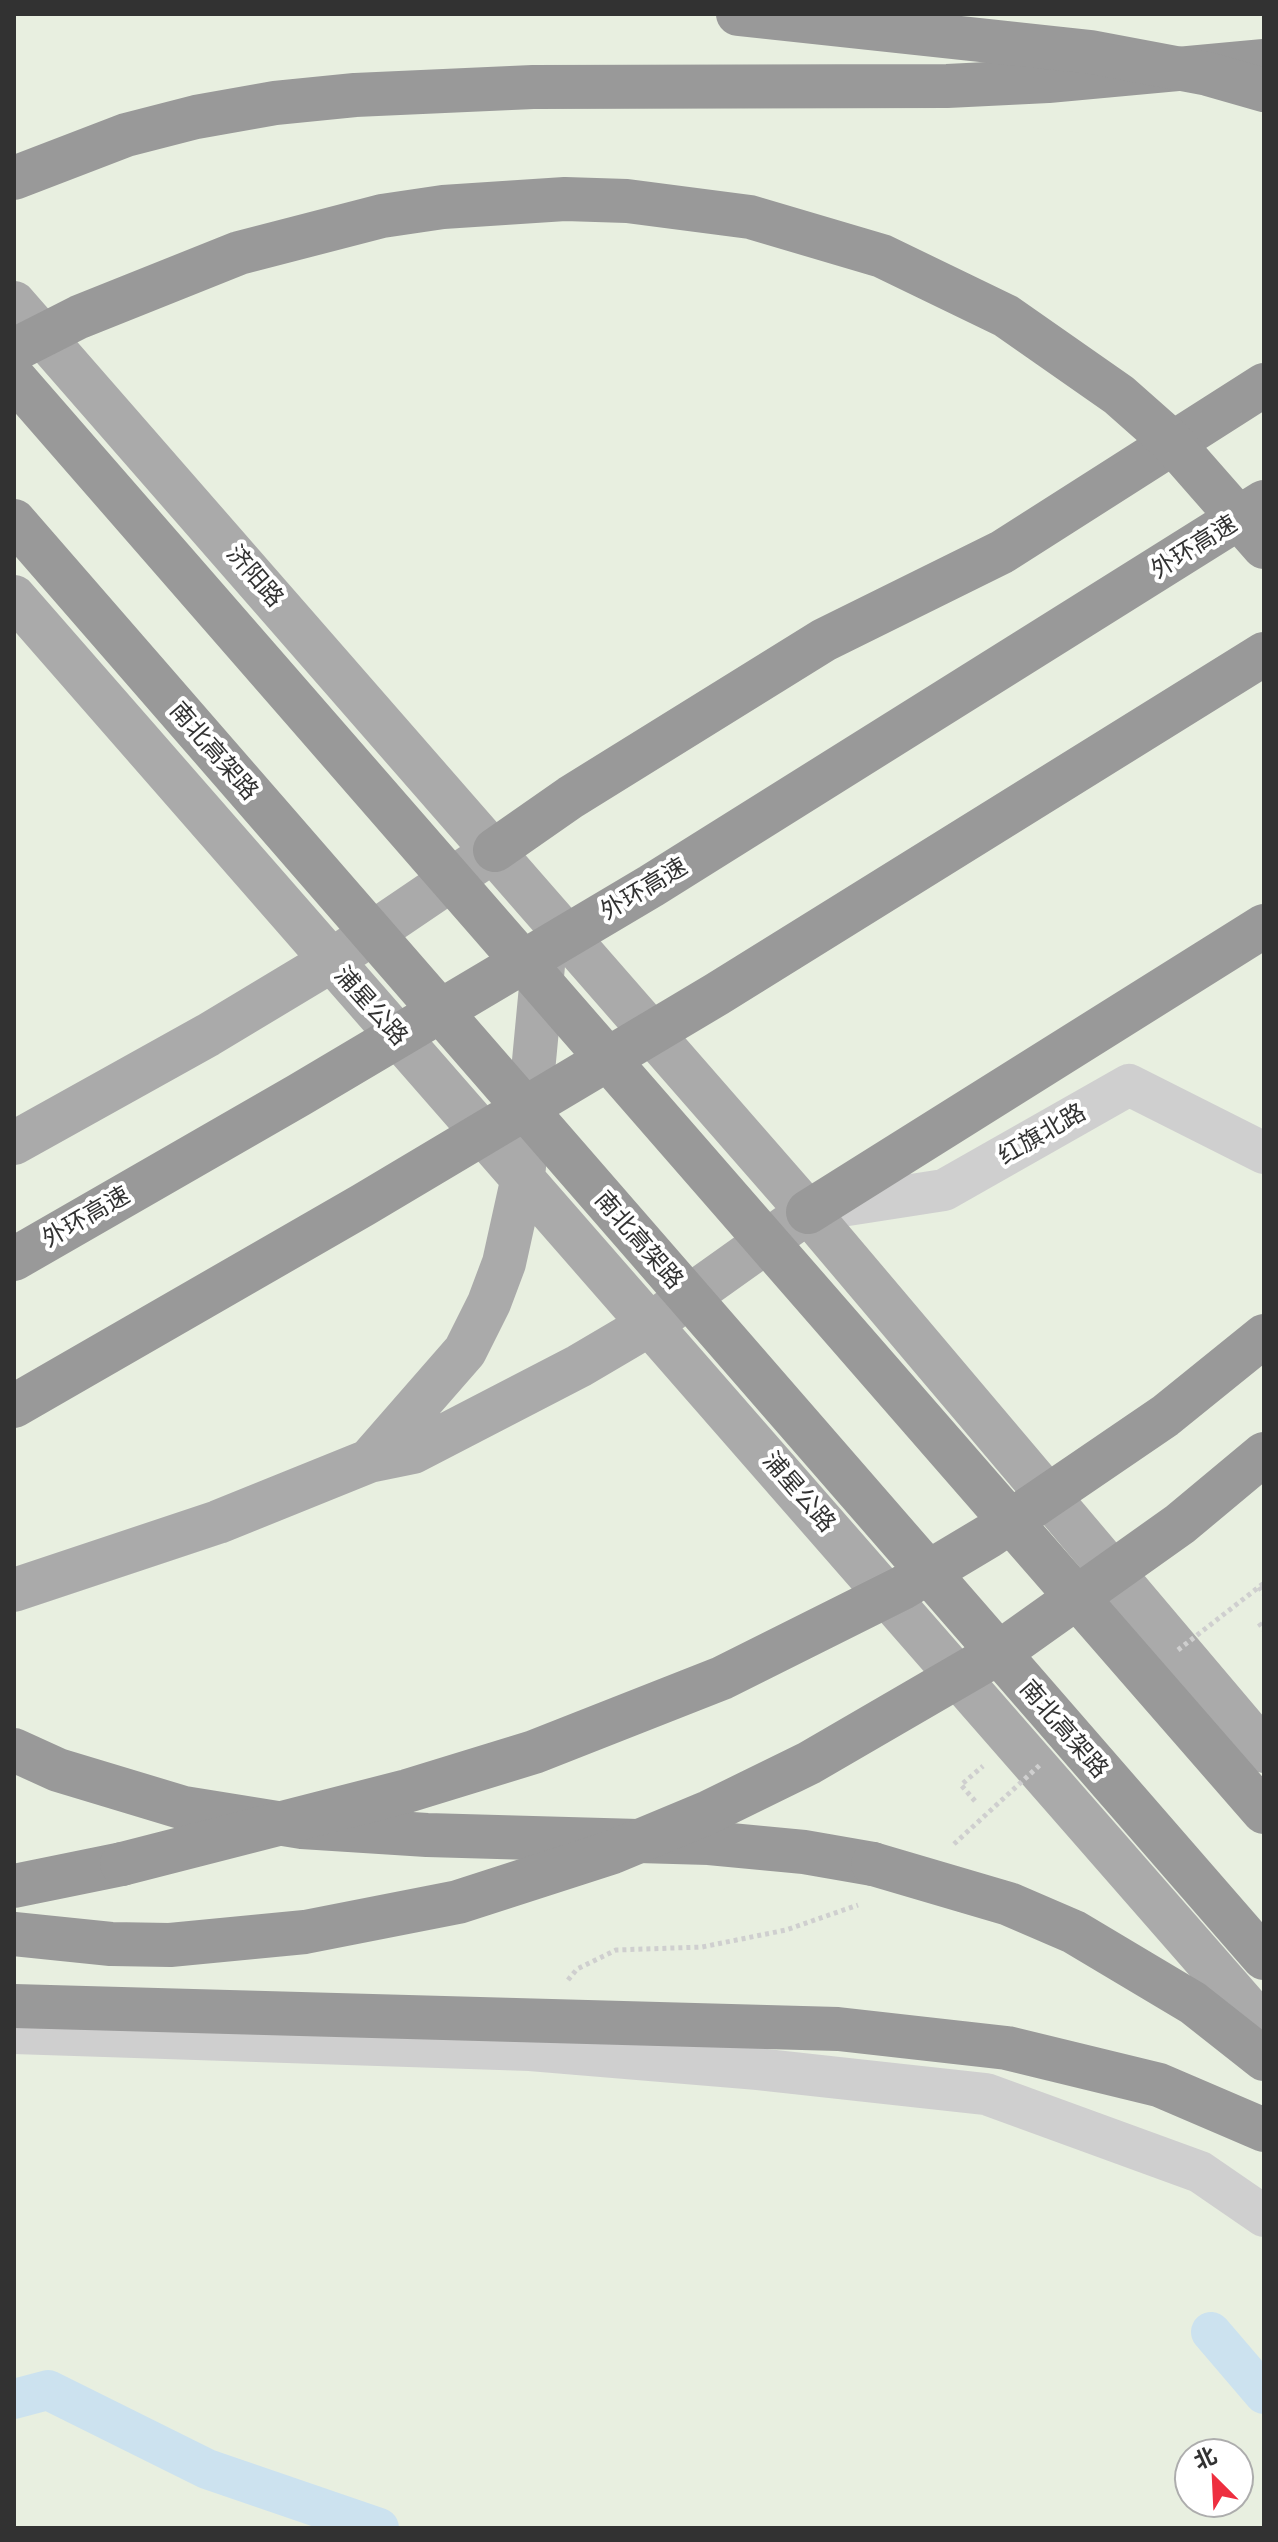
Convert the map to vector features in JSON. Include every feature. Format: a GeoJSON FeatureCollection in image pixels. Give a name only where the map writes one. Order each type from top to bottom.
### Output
{"type":"FeatureCollection","features":[{"type":"Feature","properties":{"kind":"highway"},"geometry":{"type":"LineString","coordinates":[[738,14],[1091,52],[1208,74],[1264,90]]}},
{"type":"Feature","properties":{"kind":"highway"},"geometry":{"type":"LineString","coordinates":[[14,178],[126,135],[196,117],[342,96],[533,87],[947,86],[1078,79],[1264,61]]}},
{"type":"Feature","properties":{"kind":"highway"},"geometry":{"type":"LineString","coordinates":[[14,350],[79,317],[239,253],[382,216],[443,207],[565,199],[673,206],[750,217],[817,234],[882,256],[946,284],[1006,316],[1119,395],[1171,441],[1264,547]]}},
{"type":"Feature","properties":{"kind":"highway"},"geometry":{"type":"LineString","coordinates":[[14,378],[1264,1812]]}},
{"type":"Feature","properties":{"kind":"highway"},"geometry":{"type":"LineString","coordinates":[[495,850],[571,797],[824,640],[1002,552],[1264,385]]}},
{"type":"Feature","properties":{"kind":"highway","name":"外环高速"},"geometry":{"type":"LineString","coordinates":[[14,1259],[299,1095],[651,886],[1264,502]]}},
{"type":"Feature","properties":{"kind":"highway","name":"南北高架路"},"geometry":{"type":"LineString","coordinates":[[14,521],[1264,1958]]}},
{"type":"Feature","properties":{"kind":"highway"},"geometry":{"type":"LineString","coordinates":[[14,1406],[703,1002],[1264,654]]}},
{"type":"Feature","properties":{"kind":"highway"},"geometry":{"type":"LineString","coordinates":[[808,1212],[1264,926]]}},
{"type":"Feature","properties":{"kind":"highway"},"geometry":{"type":"LineString","coordinates":[[14,1886],[122,1864],[407,1791],[534,1752],[722,1678],[902,1588],[989,1536],[1165,1416],[1264,1336]]}},
{"type":"Feature","properties":{"kind":"highway"},"geometry":{"type":"LineString","coordinates":[[14,1934],[97,1943],[170,1945],[305,1932],[458,1902],[613,1852],[709,1812],[809,1763],[946,1685],[1091,1590],[1264,1454]]}},
{"type":"Feature","properties":{"kind":"highway"},"geometry":{"type":"LineString","coordinates":[[14,1750],[58,1770],[170,1804],[302,1827],[427,1835],[709,1843],[804,1852],[887,1867],[1009,1904],[1074,1932],[1193,2003],[1264,2059]]}},
{"type":"Feature","properties":{"kind":"highway"},"geometry":{"type":"LineString","coordinates":[[14,2006],[838,2029],[1023,2052],[1159,2085],[1264,2130]]}},
{"type":"Feature","properties":{"kind":"main road","name":"济阳路"},"geometry":{"type":"LineString","coordinates":[[14,303],[495,850]]}},
{"type":"Feature","properties":{"kind":"main road"},"geometry":{"type":"LineString","coordinates":[[14,597],[331,961]]}},
{"type":"Feature","properties":{"kind":"main road"},"geometry":{"type":"LineString","coordinates":[[14,1143],[208,1035],[331,961],[495,850],[808,1212],[1264,1751]]}},
{"type":"Feature","properties":{"kind":"main road"},"geometry":{"type":"LineString","coordinates":[[369,1461],[465,1351],[489,1303],[504,1263],[523,1177],[548,911]]}},
{"type":"Feature","properties":{"kind":"main road","name":"浦星公路"},"geometry":{"type":"LineString","coordinates":[[331,961],[652,1323],[1264,2027]]}},
{"type":"Feature","properties":{"kind":"main road"},"geometry":{"type":"LineString","coordinates":[[14,1590],[218,1522],[369,1461],[413,1452],[579,1366],[652,1323],[808,1212]]}},
{"type":"Feature","properties":{"kind":"street","name":"红旗北路"},"geometry":{"type":"LineString","coordinates":[[808,1212],[944,1190],[1129,1085],[1264,1153]]}},
{"type":"Feature","properties":{"kind":"street"},"geometry":{"type":"LineString","coordinates":[[14,2033],[530,2050],[758,2069],[986,2094],[1200,2172],[1264,2216]]}},
{"type":"Feature","properties":{"kind":"path"},"geometry":{"type":"LineString","coordinates":[[1259,1587],[1264,1594]]}},
{"type":"Feature","properties":{"kind":"path"},"geometry":{"type":"LineString","coordinates":[[1259,1623],[1264,1630]]}},
{"type":"Feature","properties":{"kind":"path"},"geometry":{"type":"LineString","coordinates":[[975,1801],[961,1785],[985,1764],[993,1774]]}},
{"type":"Feature","properties":{"kind":"path"},"geometry":{"type":"LineString","coordinates":[[1001,1783],[1009,1792]]}},
{"type":"Feature","properties":{"kind":"green space"},"geometry":{"type":"Polygon","coordinates":[[[14,14],[1264,14],[1264,2528],[14,2528],[14,14]]]}},
{"type":"Feature","properties":{"kind":"waterway"},"geometry":{"type":"LineString","coordinates":[[1211,2332],[1264,2394]]}},
{"type":"Feature","properties":{"kind":"waterway"},"geometry":{"type":"LineString","coordinates":[[14,2399],[48,2390],[207,2469],[379,2528]]}}]}
